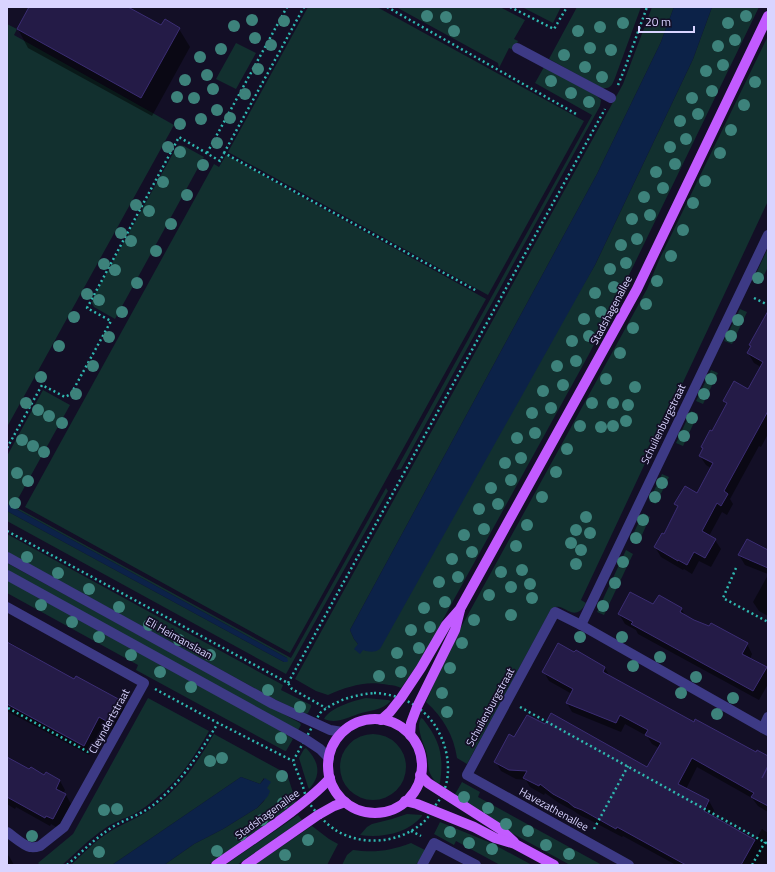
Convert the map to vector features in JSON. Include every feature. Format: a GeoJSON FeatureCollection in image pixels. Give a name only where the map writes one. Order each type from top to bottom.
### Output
{"type":"FeatureCollection","features":[{"type":"Feature","properties":{"kind":"main road","name":"Stadshagenallee"},"geometry":{"type":"LineString","coordinates":[[381,720],[390,712],[401,698],[421,668],[446,625],[460,609],[636,289],[768,16]]}},
{"type":"Feature","properties":{"kind":"main road","name":"Stadshagenallee"},"geometry":{"type":"LineString","coordinates":[[410,735],[411,723],[417,707],[455,630],[460,609]]}},
{"type":"Feature","properties":{"kind":"main road"},"geometry":{"type":"LineString","coordinates":[[374,719],[381,720],[397,725],[410,735],[418,747],[421,768],[415,790],[405,801],[391,810],[375,813],[359,810],[345,802],[335,791],[328,771],[331,750],[342,732],[360,722],[374,719]]}},
{"type":"Feature","properties":{"kind":"main road"},"geometry":{"type":"LineString","coordinates":[[420,775],[428,783],[500,829],[515,844]]}},
{"type":"Feature","properties":{"kind":"main road","name":"Stadshagenallee"},"geometry":{"type":"LineString","coordinates":[[216,865],[308,800],[330,778]]}},
{"type":"Feature","properties":{"kind":"main road"},"geometry":{"type":"LineString","coordinates":[[405,801],[417,804],[474,827],[495,838],[515,844],[554,865]]}},
{"type":"Feature","properties":{"kind":"main road"},"geometry":{"type":"LineString","coordinates":[[246,865],[318,815],[345,802]]}},
{"type":"Feature","properties":{"kind":"street"},"geometry":{"type":"LineString","coordinates":[[517,48],[611,98]]}},
{"type":"Feature","properties":{"kind":"street","name":"Schuilenburgstraat"},"geometry":{"type":"LineString","coordinates":[[581,625],[768,235]]}},
{"type":"Feature","properties":{"kind":"street","name":"Eli Heimanslaan"},"geometry":{"type":"LineString","coordinates":[[7,558],[273,704],[330,730],[342,732]]}},
{"type":"Feature","properties":{"kind":"street"},"geometry":{"type":"LineString","coordinates":[[7,575],[305,739],[320,749],[329,758]]}},
{"type":"Feature","properties":{"kind":"street","name":"Cleyndertstraat"},"geometry":{"type":"LineString","coordinates":[[7,607],[144,682],[64,828],[40,846],[31,848],[7,832]]}},
{"type":"Feature","properties":{"kind":"street","name":"Schuilenburgstraat"},"geometry":{"type":"LineString","coordinates":[[467,775],[555,612],[581,625],[765,730]]}},
{"type":"Feature","properties":{"kind":"street"},"geometry":{"type":"LineString","coordinates":[[765,730],[768,717]]}},
{"type":"Feature","properties":{"kind":"street","name":"Havezathenallee"},"geometry":{"type":"LineString","coordinates":[[467,775],[629,865]]}},
{"type":"Feature","properties":{"kind":"street"},"geometry":{"type":"LineString","coordinates":[[422,865],[434,843],[476,865]]}},
{"type":"Feature","properties":{"kind":"path"},"geometry":{"type":"LineString","coordinates":[[207,153],[286,7]]}},
{"type":"Feature","properties":{"kind":"path"},"geometry":{"type":"LineString","coordinates":[[7,448],[42,385],[65,398],[71,394],[108,328],[111,321],[86,308],[179,137],[220,160],[304,7]]}},
{"type":"Feature","properties":{"kind":"path"},"geometry":{"type":"LineString","coordinates":[[387,7],[578,115]]}},
{"type":"Feature","properties":{"kind":"path"},"geometry":{"type":"LineString","coordinates":[[510,7],[554,29],[566,7]]}},
{"type":"Feature","properties":{"kind":"path"},"geometry":{"type":"LineString","coordinates":[[288,683],[611,98],[621,78],[647,7]]}},
{"type":"Feature","properties":{"kind":"path"},"geometry":{"type":"LineString","coordinates":[[224,153],[477,291]]}},
{"type":"Feature","properties":{"kind":"path","name":"Eli Heimanslaan"},"geometry":{"type":"LineString","coordinates":[[7,530],[288,683],[292,689],[326,708]]}},
{"type":"Feature","properties":{"kind":"path"},"geometry":{"type":"LineString","coordinates":[[736,568],[723,598],[768,622]]}},
{"type":"Feature","properties":{"kind":"path"},"geometry":{"type":"LineString","coordinates":[[144,682],[218,723],[293,761],[308,800],[318,815],[336,831],[348,837],[375,841],[395,838],[421,825],[433,811],[443,793],[448,764],[445,746],[437,728],[425,714],[417,707],[401,698],[383,694],[364,694],[340,700],[326,708],[320,713],[293,761]]}},
{"type":"Feature","properties":{"kind":"path"},"geometry":{"type":"LineString","coordinates":[[508,700],[766,843],[752,865]]}},
{"type":"Feature","properties":{"kind":"path"},"geometry":{"type":"LineString","coordinates":[[8,708],[102,760]]}},
{"type":"Feature","properties":{"kind":"path"},"geometry":{"type":"LineString","coordinates":[[67,865],[93,840],[115,825],[146,809],[172,788],[192,765],[218,723]]}},
{"type":"Feature","properties":{"kind":"path"},"geometry":{"type":"LineString","coordinates":[[588,842],[628,766]]}},
{"type":"Feature","properties":{"kind":"green space"},"geometry":{"type":"Polygon","coordinates":[[[308,7],[377,7],[584,121],[488,295],[228,152],[308,7]]]}},
{"type":"Feature","properties":{"kind":"green space"},"geometry":{"type":"Polygon","coordinates":[[[396,7],[500,7],[525,20],[514,39],[518,41],[514,50],[509,48],[499,68],[498,63],[396,7]]]}},
{"type":"Feature","properties":{"kind":"green space"},"geometry":{"type":"Polygon","coordinates":[[[522,7],[561,7],[553,23],[522,7]]]}},
{"type":"Feature","properties":{"kind":"green space"},"geometry":{"type":"Polygon","coordinates":[[[577,7],[641,7],[615,78],[612,85],[609,87],[602,88],[549,59],[577,7]]]}},
{"type":"Feature","properties":{"kind":"green space"},"geometry":{"type":"Polygon","coordinates":[[[652,7],[674,7],[661,42],[597,174],[350,630],[358,644],[360,653],[363,649],[367,651],[595,265],[693,59],[712,7],[759,7],[612,310],[441,623],[442,624],[418,664],[401,688],[394,685],[373,683],[350,687],[328,695],[316,691],[295,679],[623,84],[652,7]]]}},
{"type":"Feature","properties":{"kind":"green space"},"geometry":{"type":"Polygon","coordinates":[[[7,24],[17,29],[14,35],[174,125],[7,427],[7,24]]]}},
{"type":"Feature","properties":{"kind":"green space"},"geometry":{"type":"Polygon","coordinates":[[[768,36],[768,201],[581,600],[586,603],[582,609],[574,613],[559,607],[556,607],[550,611],[467,764],[457,758],[456,750],[447,727],[438,714],[426,702],[449,649],[647,289],[659,260],[768,36]]]}},
{"type":"Feature","properties":{"kind":"green space"},"geometry":{"type":"Polygon","coordinates":[[[236,43],[256,53],[236,89],[216,79],[236,43]]]}},
{"type":"Feature","properties":{"kind":"green space"},"geometry":{"type":"Polygon","coordinates":[[[544,67],[597,96],[601,100],[600,106],[401,469],[396,470],[592,115],[535,83],[544,67]]]}},
{"type":"Feature","properties":{"kind":"green space"},"geometry":{"type":"Polygon","coordinates":[[[179,145],[184,146],[204,157],[115,319],[94,307],[92,303],[93,298],[179,145]]]}},
{"type":"Feature","properties":{"kind":"green space"},"geometry":{"type":"Polygon","coordinates":[[[226,155],[486,299],[290,653],[25,507],[214,164],[219,167],[226,155]]]}},
{"type":"Feature","properties":{"kind":"green space"},"geometry":{"type":"Polygon","coordinates":[[[768,248],[768,267],[760,283],[753,280],[768,248]]]}},
{"type":"Feature","properties":{"kind":"green space"},"geometry":{"type":"Polygon","coordinates":[[[740,309],[747,312],[732,344],[724,341],[740,309]]]}},
{"type":"Feature","properties":{"kind":"green space"},"geometry":{"type":"Polygon","coordinates":[[[711,370],[718,373],[703,404],[696,401],[711,370]]]}},
{"type":"Feature","properties":{"kind":"green space"},"geometry":{"type":"Polygon","coordinates":[[[43,390],[70,405],[14,506],[291,658],[386,488],[388,491],[286,674],[7,521],[7,511],[284,662],[287,662],[287,658],[7,504],[7,456],[43,390]]]}},
{"type":"Feature","properties":{"kind":"green space"},"geometry":{"type":"Polygon","coordinates":[[[691,411],[698,414],[683,446],[676,443],[691,411]]]}},
{"type":"Feature","properties":{"kind":"green space"},"geometry":{"type":"Polygon","coordinates":[[[662,474],[669,477],[656,504],[649,501],[662,474]]]}},
{"type":"Feature","properties":{"kind":"green space"},"geometry":{"type":"Polygon","coordinates":[[[643,513],[650,517],[638,544],[630,541],[643,513]]]}},
{"type":"Feature","properties":{"kind":"green space"},"geometry":{"type":"Polygon","coordinates":[[[7,534],[283,685],[281,690],[311,705],[308,713],[306,714],[276,700],[7,552],[7,534]]]}},
{"type":"Feature","properties":{"kind":"green space"},"geometry":{"type":"Polygon","coordinates":[[[626,550],[633,554],[604,615],[597,612],[626,550]]]}},
{"type":"Feature","properties":{"kind":"green space"},"geometry":{"type":"Polygon","coordinates":[[[7,563],[300,723],[301,725],[298,730],[7,570],[7,563]]]}},
{"type":"Feature","properties":{"kind":"green space"},"geometry":{"type":"Polygon","coordinates":[[[7,580],[280,730],[293,739],[286,751],[136,670],[138,665],[7,593],[7,580]]]}},
{"type":"Feature","properties":{"kind":"green space"},"geometry":{"type":"Polygon","coordinates":[[[148,698],[209,731],[197,751],[179,776],[147,806],[107,827],[93,837],[62,865],[40,865],[38,863],[73,834],[148,698]]]}},
{"type":"Feature","properties":{"kind":"green space"},"geometry":{"type":"Polygon","coordinates":[[[366,698],[391,701],[383,707],[341,720],[333,721],[324,719],[337,708],[366,698]]]}},
{"type":"Feature","properties":{"kind":"green space"},"geometry":{"type":"Polygon","coordinates":[[[421,718],[433,734],[441,756],[440,783],[438,784],[429,771],[427,755],[419,727],[421,718]]]}},
{"type":"Feature","properties":{"kind":"green space"},"geometry":{"type":"Polygon","coordinates":[[[214,734],[287,774],[296,802],[271,822],[208,865],[164,865],[194,844],[223,829],[257,808],[264,801],[267,788],[264,778],[260,784],[241,777],[112,865],[71,865],[104,836],[145,813],[173,791],[188,774],[214,734]]]}},
{"type":"Feature","properties":{"kind":"green space"},"geometry":{"type":"Polygon","coordinates":[[[373,734],[386,736],[396,744],[404,754],[406,767],[404,780],[396,790],[386,798],[373,800],[360,798],[350,790],[342,780],[340,767],[342,754],[350,744],[360,736],[373,734]]]}},
{"type":"Feature","properties":{"kind":"green space"},"geometry":{"type":"Polygon","coordinates":[[[306,748],[314,758],[317,768],[316,779],[309,789],[299,758],[306,748]]]}},
{"type":"Feature","properties":{"kind":"green space"},"geometry":{"type":"Polygon","coordinates":[[[462,782],[480,792],[478,797],[602,865],[570,865],[495,824],[454,796],[462,782]]]}},
{"type":"Feature","properties":{"kind":"green space"},"geometry":{"type":"Polygon","coordinates":[[[407,814],[422,816],[409,827],[401,831],[376,836],[360,835],[372,824],[407,814]]]}},
{"type":"Feature","properties":{"kind":"green space"},"geometry":{"type":"Polygon","coordinates":[[[298,815],[302,820],[237,865],[225,865],[298,815]]]}},
{"type":"Feature","properties":{"kind":"green space"},"geometry":{"type":"Polygon","coordinates":[[[440,822],[491,843],[532,865],[500,865],[456,841],[454,845],[434,834],[440,822]]]}},
{"type":"Feature","properties":{"kind":"green space"},"geometry":{"type":"Polygon","coordinates":[[[312,826],[338,844],[327,865],[254,865],[312,826]]]}},
{"type":"Feature","properties":{"kind":"green space"},"geometry":{"type":"Polygon","coordinates":[[[411,843],[425,850],[416,865],[342,865],[347,855],[353,850],[382,851],[411,843]]]}},
{"type":"Feature","properties":{"kind":"water"},"geometry":{"type":"Polygon","coordinates":[[[674,7],[712,7],[693,59],[595,265],[380,649],[372,652],[363,650],[360,654],[354,649],[358,644],[350,630],[597,174],[661,42],[674,7]]]}},
{"type":"Feature","properties":{"kind":"water"},"geometry":{"type":"Polygon","coordinates":[[[7,504],[287,658],[288,661],[284,662],[7,511],[7,504]]]}},
{"type":"Feature","properties":{"kind":"water"},"geometry":{"type":"Polygon","coordinates":[[[241,777],[260,784],[265,778],[271,782],[267,788],[270,791],[268,796],[257,808],[223,829],[194,844],[164,865],[112,865],[241,777]]]}},
{"type":"Feature","properties":{"kind":"building"},"geometry":{"type":"Polygon","coordinates":[[[29,7],[128,7],[161,25],[165,19],[180,28],[141,98],[17,29],[29,7]]]}},
{"type":"Feature","properties":{"kind":"building"},"geometry":{"type":"Polygon","coordinates":[[[768,311],[768,411],[724,491],[728,494],[721,506],[717,503],[702,531],[716,539],[705,558],[694,552],[687,565],[654,547],[662,533],[664,534],[678,506],[674,504],[685,486],[697,493],[713,463],[699,456],[703,448],[701,447],[710,430],[712,431],[727,403],[723,401],[734,381],[748,389],[763,362],[747,353],[751,346],[749,345],[768,311]]]}},
{"type":"Feature","properties":{"kind":"building"},"geometry":{"type":"Polygon","coordinates":[[[747,539],[768,550],[768,568],[738,555],[747,539]]]}},
{"type":"Feature","properties":{"kind":"building"},"geometry":{"type":"Polygon","coordinates":[[[630,592],[653,604],[659,595],[682,608],[680,612],[694,620],[709,626],[711,623],[748,643],[742,654],[767,667],[753,691],[631,624],[633,622],[618,614],[630,592]]]}},
{"type":"Feature","properties":{"kind":"building"},"geometry":{"type":"Polygon","coordinates":[[[7,642],[74,679],[76,676],[122,701],[110,723],[99,717],[84,746],[7,704],[7,642]]]}},
{"type":"Feature","properties":{"kind":"building"},"geometry":{"type":"Polygon","coordinates":[[[558,643],[574,652],[576,650],[605,667],[603,672],[694,722],[695,719],[756,752],[757,750],[768,756],[768,806],[751,797],[754,793],[692,758],[678,784],[709,800],[704,811],[755,840],[741,865],[686,865],[617,827],[616,829],[574,807],[540,784],[539,786],[523,778],[527,771],[509,770],[494,762],[509,734],[514,737],[527,715],[545,724],[551,713],[647,767],[661,743],[645,735],[648,730],[620,715],[616,723],[566,703],[573,689],[542,672],[558,643]]]}},
{"type":"Feature","properties":{"kind":"building"},"geometry":{"type":"Polygon","coordinates":[[[7,757],[29,769],[31,767],[44,775],[46,772],[60,780],[56,789],[66,794],[53,819],[46,816],[45,818],[7,797],[7,757]]]}}]}
